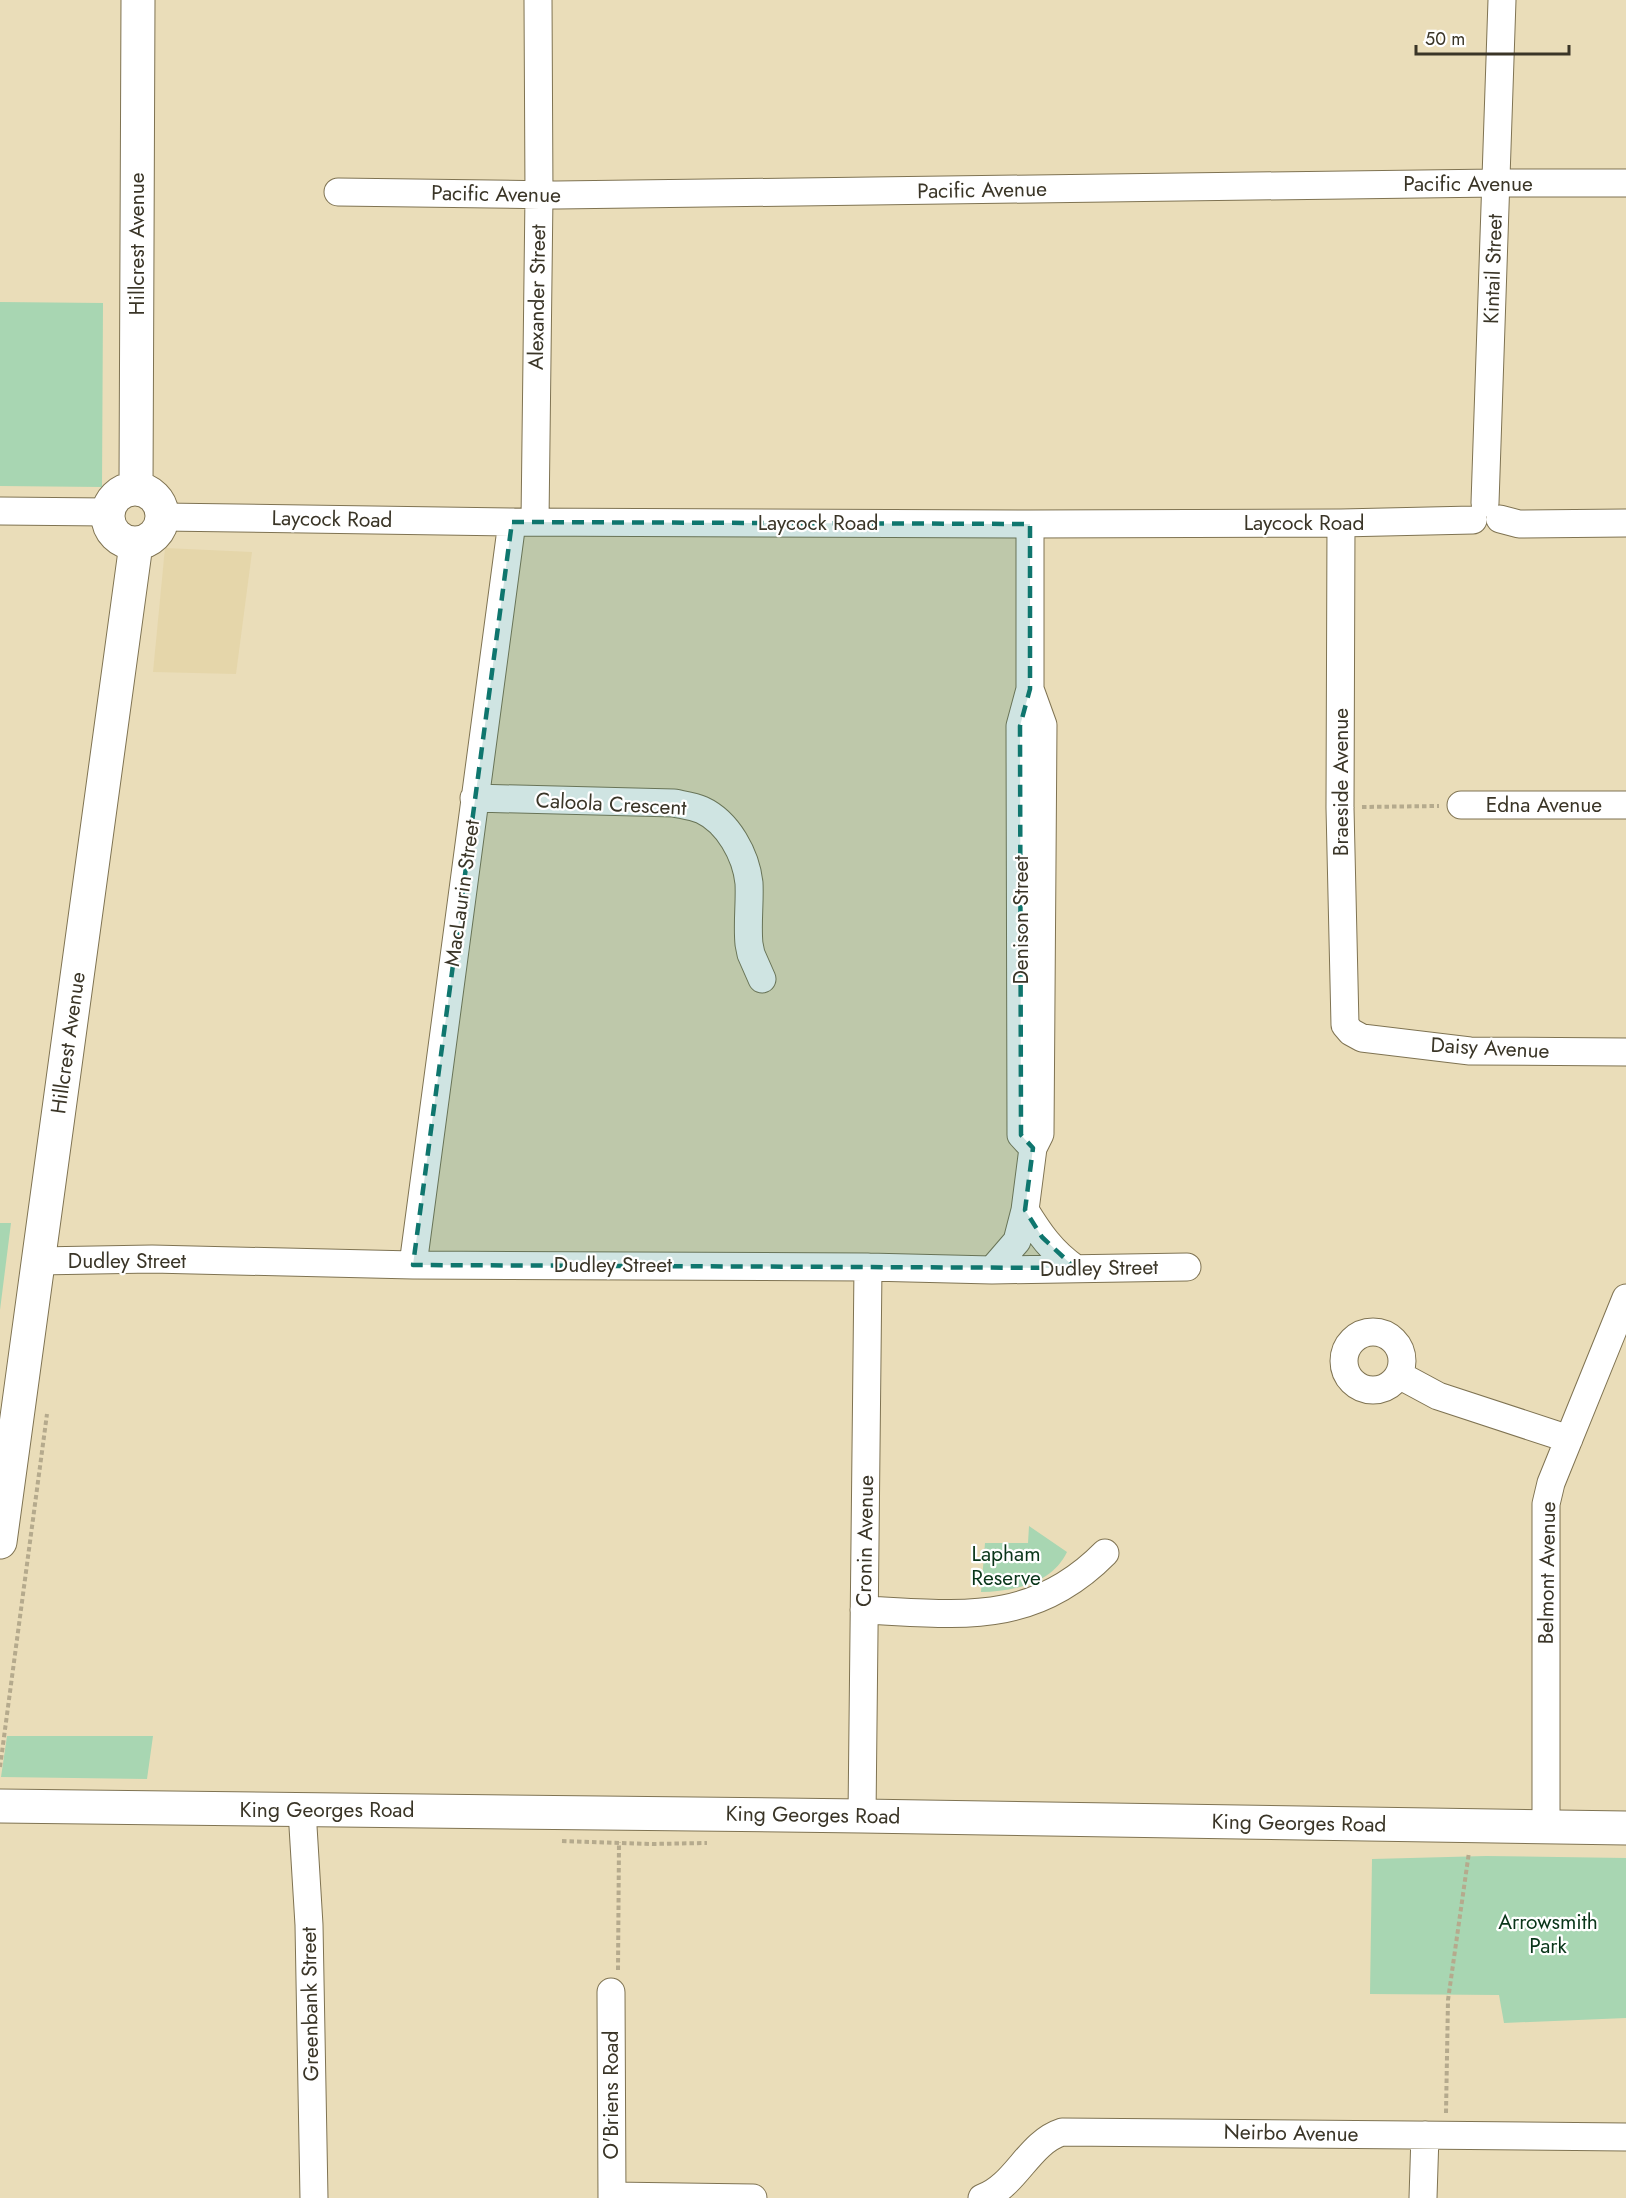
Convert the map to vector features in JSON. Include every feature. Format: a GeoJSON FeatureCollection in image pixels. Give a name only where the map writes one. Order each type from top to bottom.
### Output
{"type":"FeatureCollection","features":[{"type":"Feature","properties":{"kind":"main road","name":"Hillcrest Avenue"},"geometry":{"type":"LineString","coordinates":[[136,488],[138,0]]}},
{"type":"Feature","properties":{"kind":"main road"},"geometry":{"type":"LineString","coordinates":[[136,488],[152,495],[158,501],[162,518],[154,536],[135,544],[120,540],[114,534],[109,528],[107,512],[114,498],[128,489],[136,488]]}},
{"type":"Feature","properties":{"kind":"main road","name":"Hillcrest Avenue"},"geometry":{"type":"LineString","coordinates":[[0,1542],[10,1381],[38,1262],[135,544]]}},
{"type":"Feature","properties":{"kind":"main road","name":"King Georges Road"},"geometry":{"type":"LineString","coordinates":[[0,1806],[1626,1828]]}},
{"type":"Feature","properties":{"kind":"street","name":"Alexander Street"},"geometry":{"type":"LineString","coordinates":[[523,522],[538,195],[538,0]]}},
{"type":"Feature","properties":{"kind":"street","name":"Kintail Street"},"geometry":{"type":"LineString","coordinates":[[1486,514],[1502,0]]}},
{"type":"Feature","properties":{"kind":"street","name":"Pacific Avenue"},"geometry":{"type":"LineString","coordinates":[[338,192],[538,195],[1626,183]]}},
{"type":"Feature","properties":{"kind":"street"},"geometry":{"type":"LineString","coordinates":[[0,511],[107,512]]}},
{"type":"Feature","properties":{"kind":"street","name":"Laycock Road"},"geometry":{"type":"LineString","coordinates":[[162,518],[1030,524],[1341,523],[1486,514],[1519,524],[1626,523]]}},
{"type":"Feature","properties":{"kind":"street","name":"MacLaurin Street"},"geometry":{"type":"LineString","coordinates":[[413,1264],[474,798],[523,522]]}},
{"type":"Feature","properties":{"kind":"street","name":"Braeside Avenue"},"geometry":{"type":"LineString","coordinates":[[1341,523],[1340,807],[1345,1018],[1346,1025],[1355,1036]]}},
{"type":"Feature","properties":{"kind":"street","name":"Denison Street"},"geometry":{"type":"LineString","coordinates":[[992,1270],[1017,1241],[1025,1210],[1033,1148],[1040,1134],[1043,725],[1030,689],[1030,524]]}},
{"type":"Feature","properties":{"kind":"street","name":"Caloola Crescent"},"geometry":{"type":"LineString","coordinates":[[474,798],[674,803],[702,810],[734,839],[745,865],[748,881],[749,944],[762,979]]}},
{"type":"Feature","properties":{"kind":"street","name":"Edna Avenue"},"geometry":{"type":"LineString","coordinates":[[1461,805],[1626,805]]}},
{"type":"Feature","properties":{"kind":"street","name":"Daisy Avenue"},"geometry":{"type":"LineString","coordinates":[[1355,1036],[1470,1050],[1626,1052]]}},
{"type":"Feature","properties":{"kind":"street"},"geometry":{"type":"LineString","coordinates":[[1025,1210],[1042,1238],[1061,1258],[1075,1268]]}},
{"type":"Feature","properties":{"kind":"street","name":"Dudley Street"},"geometry":{"type":"LineString","coordinates":[[38,1262],[152,1259],[992,1270],[1187,1267]]}},
{"type":"Feature","properties":{"kind":"street","name":"Cronin Avenue"},"geometry":{"type":"LineString","coordinates":[[862,1816],[868,1267]]}},
{"type":"Feature","properties":{"kind":"street","name":"Belmont Avenue"},"geometry":{"type":"LineString","coordinates":[[1546,1827],[1546,1504],[1551,1483],[1626,1298]]}},
{"type":"Feature","properties":{"kind":"street"},"geometry":{"type":"LineString","coordinates":[[1399,1375],[1438,1396],[1569,1439]]}},
{"type":"Feature","properties":{"kind":"street"},"geometry":{"type":"LineString","coordinates":[[864,1610],[977,1614],[1025,1605],[1075,1580],[1105,1553]]}},
{"type":"Feature","properties":{"kind":"street","name":"Greenbank Street"},"geometry":{"type":"LineString","coordinates":[[302,1810],[309,1925],[314,2198]]}},
{"type":"Feature","properties":{"kind":"street","name":"O'Briens Road"},"geometry":{"type":"LineString","coordinates":[[612,2197],[614,1985]]}},
{"type":"Feature","properties":{"kind":"street","name":"Neirbo Avenue"},"geometry":{"type":"LineString","coordinates":[[982,2198],[1002,2187],[1050,2135],[1062,2132],[1626,2137]]}},
{"type":"Feature","properties":{"kind":"street"},"geometry":{"type":"LineString","coordinates":[[1423,2198],[1425,2135]]}},
{"type":"Feature","properties":{"kind":"street"},"geometry":{"type":"LineString","coordinates":[[612,2197],[753,2198]]}},
{"type":"Feature","properties":{"kind":"path"},"geometry":{"type":"LineString","coordinates":[[1340,807],[1461,805]]}},
{"type":"Feature","properties":{"kind":"path"},"geometry":{"type":"LineString","coordinates":[[0,1767],[48,1406]]}},
{"type":"Feature","properties":{"kind":"path"},"geometry":{"type":"LineString","coordinates":[[614,1985],[619,1842]]}},
{"type":"Feature","properties":{"kind":"path"},"geometry":{"type":"LineString","coordinates":[[1446,2117],[1448,2000],[1469,1851]]}},
{"type":"Feature","properties":{"kind":"highlighted area"},"geometry":{"type":"Polygon","coordinates":[[[512,522],[1030,524],[1030,689],[1020,726],[1021,1135],[1033,1148],[1025,1210],[1042,1237],[1075,1268],[413,1265],[512,522]]]}},
{"type":"Feature","properties":{"kind":"shaded area"},"geometry":{"type":"Polygon","coordinates":[[[165,548],[252,552],[236,674],[153,672],[165,548]]]}},
{"type":"Feature","properties":{"kind":"green space"},"geometry":{"type":"Polygon","coordinates":[[[0,302],[103,303],[102,487],[0,486],[0,302]]]}},
{"type":"Feature","properties":{"kind":"green space"},"geometry":{"type":"Polygon","coordinates":[[[0,1223],[11,1223],[0,1310],[0,1223]]]}},
{"type":"Feature","properties":{"kind":"green space","name":"Lapham Reserve"},"geometry":{"type":"Polygon","coordinates":[[[1029,1526],[1067,1552],[1060,1563],[1052,1572],[1030,1584],[1006,1590],[981,1592],[985,1543],[1028,1543],[1029,1526]]]}},
{"type":"Feature","properties":{"kind":"green space"},"geometry":{"type":"Polygon","coordinates":[[[7,1736],[153,1736],[147,1779],[1,1777],[7,1736]]]}},
{"type":"Feature","properties":{"kind":"green space","name":"Arrowsmith Park"},"geometry":{"type":"Polygon","coordinates":[[[1486,1856],[1626,1858],[1626,2018],[1504,2023],[1499,1995],[1370,1994],[1372,1859],[1486,1856]]]}}]}
